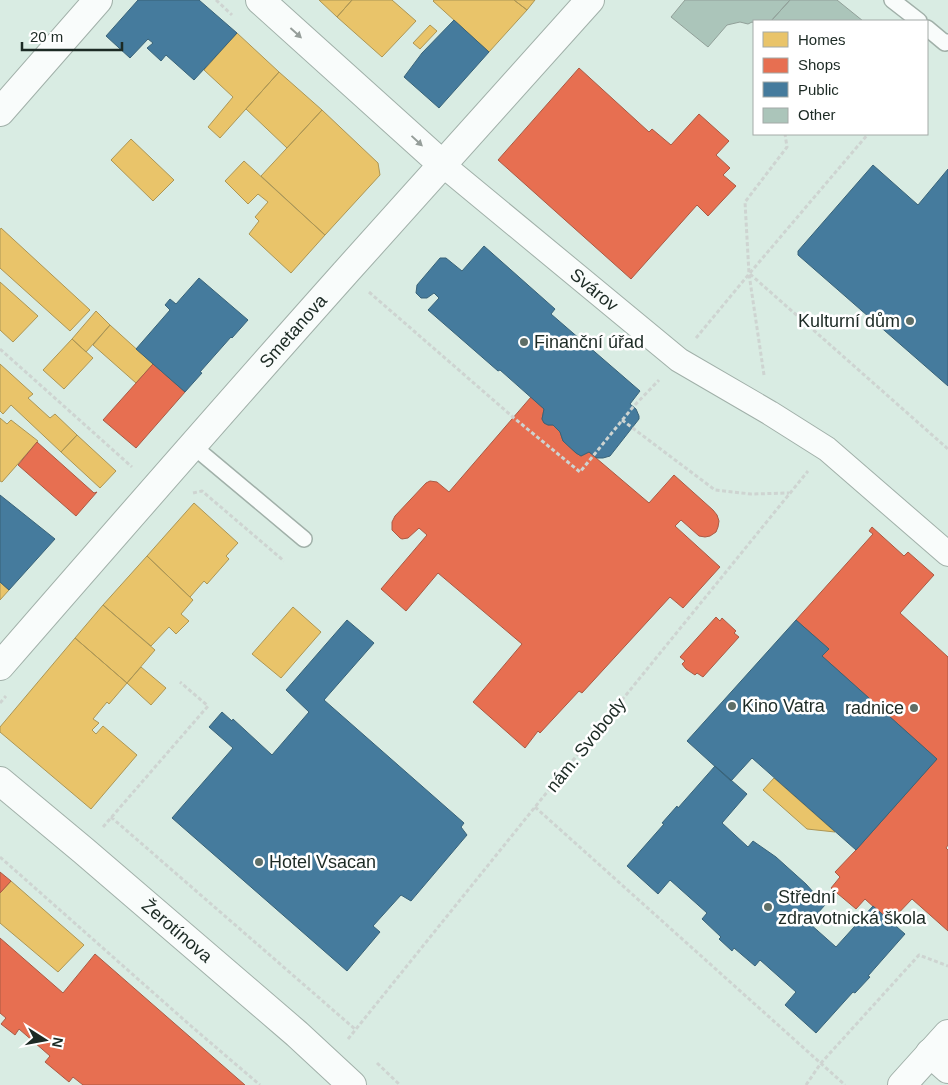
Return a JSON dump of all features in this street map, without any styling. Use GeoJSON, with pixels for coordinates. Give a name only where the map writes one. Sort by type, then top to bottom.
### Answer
{"type":"FeatureCollection","features":[{"type":"Feature","properties":{"kind":"street"},"geometry":{"type":"LineString","coordinates":[[0,112],[98,0]]}},
{"type":"Feature","properties":{"kind":"street","name":"Svárov"},"geometry":{"type":"LineString","coordinates":[[260,0],[443,165],[679,360],[770,413],[827,450],[948,554]]}},
{"type":"Feature","properties":{"kind":"street","name":"Smetanova"},"geometry":{"type":"LineString","coordinates":[[0,666],[154,488],[590,0]]}},
{"type":"Feature","properties":{"kind":"street","name":"Žerotínova"},"geometry":{"type":"LineString","coordinates":[[0,781],[296,1034],[352,1085]]}},
{"type":"Feature","properties":{"kind":"street"},"geometry":{"type":"LineString","coordinates":[[902,1085],[942,1052]]}},
{"type":"Feature","properties":{"kind":"lane"},"geometry":{"type":"LineString","coordinates":[[892,0],[918,20]]}},
{"type":"Feature","properties":{"kind":"lane"},"geometry":{"type":"LineString","coordinates":[[928,29],[948,42]]}},
{"type":"Feature","properties":{"kind":"lane"},"geometry":{"type":"LineString","coordinates":[[193,446],[304,539]]}},
{"type":"Feature","properties":{"kind":"path"},"geometry":{"type":"LineString","coordinates":[[770,413],[749,274],[745,202],[787,147],[785,135]]}},
{"type":"Feature","properties":{"kind":"path"},"geometry":{"type":"LineString","coordinates":[[346,272],[514,418],[580,472],[633,407],[679,360],[867,135]]}},
{"type":"Feature","properties":{"kind":"path"},"geometry":{"type":"LineString","coordinates":[[749,274],[948,449]]}},
{"type":"Feature","properties":{"kind":"path"},"geometry":{"type":"LineString","coordinates":[[0,349],[154,488]]}},
{"type":"Feature","properties":{"kind":"path"},"geometry":{"type":"LineString","coordinates":[[622,420],[715,490],[751,494],[790,493]]}},
{"type":"Feature","properties":{"kind":"path","name":"nám. Svobody"},"geometry":{"type":"LineString","coordinates":[[346,1042],[790,493],[827,450]]}},
{"type":"Feature","properties":{"kind":"path"},"geometry":{"type":"LineString","coordinates":[[187,494],[202,491],[284,561]]}},
{"type":"Feature","properties":{"kind":"path"},"geometry":{"type":"LineString","coordinates":[[84,851],[111,817],[208,706],[180,682]]}},
{"type":"Feature","properties":{"kind":"path"},"geometry":{"type":"LineString","coordinates":[[0,703],[8,694]]}},
{"type":"Feature","properties":{"kind":"path"},"geometry":{"type":"LineString","coordinates":[[535,807],[845,1085]]}},
{"type":"Feature","properties":{"kind":"path"},"geometry":{"type":"LineString","coordinates":[[111,817],[356,1030]]}},
{"type":"Feature","properties":{"kind":"path"},"geometry":{"type":"LineString","coordinates":[[0,857],[260,1085]]}},
{"type":"Feature","properties":{"kind":"path"},"geometry":{"type":"LineString","coordinates":[[806,1085],[821,1064],[919,955],[948,966]]}},
{"type":"Feature","properties":{"kind":"building: Homes"},"geometry":{"type":"Polygon","coordinates":[[[319,0],[352,0],[337,17],[319,0]]]}},
{"type":"Feature","properties":{"kind":"building: Homes"},"geometry":{"type":"Polygon","coordinates":[[[352,0],[392,0],[416,21],[382,57],[337,17],[352,0]]]}},
{"type":"Feature","properties":{"kind":"building: Homes"},"geometry":{"type":"Polygon","coordinates":[[[434,0],[514,0],[527,10],[489,52],[434,0]]]}},
{"type":"Feature","properties":{"kind":"building: Homes"},"geometry":{"type":"Polygon","coordinates":[[[514,0],[535,0],[527,10],[514,0]]]}},
{"type":"Feature","properties":{"kind":"building: Homes"},"geometry":{"type":"Polygon","coordinates":[[[430,25],[437,31],[420,49],[413,43],[430,25]]]}},
{"type":"Feature","properties":{"kind":"building: Homes"},"geometry":{"type":"Polygon","coordinates":[[[237,33],[279,72],[220,138],[208,127],[233,97],[204,70],[237,33]]]}},
{"type":"Feature","properties":{"kind":"building: Homes"},"geometry":{"type":"Polygon","coordinates":[[[279,72],[322,110],[287,148],[246,109],[279,72]]]}},
{"type":"Feature","properties":{"kind":"building: Homes"},"geometry":{"type":"Polygon","coordinates":[[[322,110],[378,163],[380,175],[325,235],[261,176],[322,110]]]}},
{"type":"Feature","properties":{"kind":"building: Homes"},"geometry":{"type":"Polygon","coordinates":[[[131,139],[174,180],[153,201],[111,160],[131,139]]]}},
{"type":"Feature","properties":{"kind":"building: Homes"},"geometry":{"type":"Polygon","coordinates":[[[244,161],[325,235],[291,273],[249,234],[259,221],[255,217],[268,202],[258,194],[248,204],[225,181],[244,161]]]}},
{"type":"Feature","properties":{"kind":"building: Homes"},"geometry":{"type":"Polygon","coordinates":[[[1,228],[90,310],[70,331],[0,268],[1,228]]]}},
{"type":"Feature","properties":{"kind":"building: Homes"},"geometry":{"type":"Polygon","coordinates":[[[0,282],[38,316],[13,342],[0,330],[0,282]]]}},
{"type":"Feature","properties":{"kind":"building: Homes"},"geometry":{"type":"Polygon","coordinates":[[[96,311],[110,325],[86,352],[72,339],[96,311]]]}},
{"type":"Feature","properties":{"kind":"building: Homes"},"geometry":{"type":"Polygon","coordinates":[[[110,325],[153,364],[136,383],[93,345],[110,325]]]}},
{"type":"Feature","properties":{"kind":"building: Homes"},"geometry":{"type":"Polygon","coordinates":[[[72,339],[93,358],[64,389],[43,370],[72,339]]]}},
{"type":"Feature","properties":{"kind":"building: Homes"},"geometry":{"type":"Polygon","coordinates":[[[0,364],[33,394],[28,398],[50,418],[55,414],[77,435],[61,452],[11,405],[3,414],[0,411],[0,364]]]}},
{"type":"Feature","properties":{"kind":"building: Homes"},"geometry":{"type":"Polygon","coordinates":[[[0,418],[7,424],[11,420],[38,441],[2,482],[0,481],[0,418]]]}},
{"type":"Feature","properties":{"kind":"building: Homes"},"geometry":{"type":"Polygon","coordinates":[[[77,435],[116,471],[100,488],[61,452],[77,435]]]}},
{"type":"Feature","properties":{"kind":"building: Homes"},"geometry":{"type":"Polygon","coordinates":[[[194,503],[238,543],[226,556],[229,559],[207,584],[204,581],[190,597],[147,556],[194,503]]]}},
{"type":"Feature","properties":{"kind":"building: Homes"},"geometry":{"type":"Polygon","coordinates":[[[147,556],[193,600],[181,614],[189,621],[176,634],[169,627],[151,646],[103,605],[147,556]]]}},
{"type":"Feature","properties":{"kind":"building: Homes"},"geometry":{"type":"Polygon","coordinates":[[[0,582],[9,590],[0,600],[0,582]]]}},
{"type":"Feature","properties":{"kind":"building: Homes"},"geometry":{"type":"Polygon","coordinates":[[[103,605],[155,650],[127,683],[75,638],[103,605]]]}},
{"type":"Feature","properties":{"kind":"building: Homes"},"geometry":{"type":"Polygon","coordinates":[[[293,607],[321,632],[281,678],[252,654],[293,607]]]}},
{"type":"Feature","properties":{"kind":"building: Homes"},"geometry":{"type":"Polygon","coordinates":[[[75,638],[127,683],[93,719],[99,723],[92,730],[96,734],[103,726],[137,755],[91,809],[0,732],[0,727],[75,638]]]}},
{"type":"Feature","properties":{"kind":"building: Homes"},"geometry":{"type":"Polygon","coordinates":[[[141,667],[166,688],[151,705],[127,683],[141,667]]]}},
{"type":"Feature","properties":{"kind":"building: Homes"},"geometry":{"type":"Polygon","coordinates":[[[774,778],[835,832],[807,829],[763,790],[774,778]]]}},
{"type":"Feature","properties":{"kind":"building: Homes"},"geometry":{"type":"Polygon","coordinates":[[[11,881],[84,945],[58,972],[0,923],[0,893],[11,881]]]}},
{"type":"Feature","properties":{"kind":"building: Shops"},"geometry":{"type":"Polygon","coordinates":[[[579,68],[649,132],[652,129],[671,145],[699,114],[729,141],[716,155],[730,168],[723,175],[736,186],[708,216],[697,205],[631,279],[498,160],[579,68]]]}},
{"type":"Feature","properties":{"kind":"building: Shops"},"geometry":{"type":"Polygon","coordinates":[[[153,364],[185,392],[136,448],[103,420],[153,364]]]}},
{"type":"Feature","properties":{"kind":"building: Shops"},"geometry":{"type":"Polygon","coordinates":[[[531,397],[544,409],[542,419],[544,423],[553,425],[560,432],[563,441],[576,453],[581,456],[589,452],[649,503],[674,475],[713,510],[719,521],[716,532],[710,536],[699,536],[681,520],[675,526],[720,567],[683,608],[670,597],[582,693],[579,691],[540,733],[538,731],[525,748],[473,702],[522,644],[438,573],[406,611],[381,589],[427,535],[419,528],[408,538],[400,538],[392,530],[392,522],[395,516],[430,481],[437,482],[449,492],[531,397]]]}},
{"type":"Feature","properties":{"kind":"building: Shops"},"geometry":{"type":"Polygon","coordinates":[[[37,442],[94,493],[97,492],[76,516],[18,465],[37,442]]]}},
{"type":"Feature","properties":{"kind":"building: Shops","name":"radnice"},"geometry":{"type":"Polygon","coordinates":[[[872,527],[904,556],[908,552],[934,575],[900,613],[948,657],[948,845],[946,848],[948,850],[948,931],[912,899],[890,922],[865,899],[856,909],[831,888],[840,877],[835,872],[937,759],[822,656],[829,649],[796,620],[873,534],[869,531],[872,527]]]}},
{"type":"Feature","properties":{"kind":"building: Shops"},"geometry":{"type":"Polygon","coordinates":[[[716,617],[720,621],[722,618],[736,631],[734,633],[739,637],[703,677],[697,673],[695,675],[686,669],[682,664],[685,661],[680,657],[716,617]]]}},
{"type":"Feature","properties":{"kind":"building: Shops"},"geometry":{"type":"Polygon","coordinates":[[[0,872],[11,881],[0,893],[0,872]]]}},
{"type":"Feature","properties":{"kind":"building: Shops"},"geometry":{"type":"Polygon","coordinates":[[[0,938],[63,993],[95,954],[245,1085],[83,1085],[73,1077],[69,1082],[45,1062],[50,1056],[19,1029],[15,1035],[1,1024],[6,1018],[0,1013],[0,938]]]}},
{"type":"Feature","properties":{"kind":"building: Public"},"geometry":{"type":"Polygon","coordinates":[[[138,0],[199,0],[237,33],[194,80],[166,55],[161,61],[147,48],[153,43],[148,39],[130,58],[106,36],[138,0]]]}},
{"type":"Feature","properties":{"kind":"building: Public"},"geometry":{"type":"Polygon","coordinates":[[[454,20],[489,52],[439,108],[404,77],[422,53],[454,20]]]}},
{"type":"Feature","properties":{"kind":"building: Public","name":"Kulturní dům"},"geometry":{"type":"Polygon","coordinates":[[[873,165],[918,205],[948,169],[948,386],[798,255],[798,251],[873,165]]]}},
{"type":"Feature","properties":{"kind":"building: Public","name":"Finanční úřad"},"geometry":{"type":"Polygon","coordinates":[[[484,246],[555,309],[551,314],[640,391],[630,404],[636,409],[639,419],[610,456],[597,458],[589,452],[581,456],[576,453],[563,441],[560,432],[553,425],[544,423],[542,419],[544,409],[428,310],[439,298],[434,293],[427,298],[421,298],[416,293],[417,285],[440,258],[446,258],[462,271],[484,246]]]}},
{"type":"Feature","properties":{"kind":"building: Public"},"geometry":{"type":"Polygon","coordinates":[[[199,278],[248,320],[200,372],[202,373],[185,392],[136,349],[170,310],[165,305],[170,299],[176,304],[199,278]]]}},
{"type":"Feature","properties":{"kind":"building: Public"},"geometry":{"type":"Polygon","coordinates":[[[0,495],[55,539],[9,590],[0,582],[0,495]]]}},
{"type":"Feature","properties":{"kind":"building: Public"},"geometry":{"type":"Polygon","coordinates":[[[347,620],[374,643],[324,700],[464,823],[461,827],[467,835],[411,901],[401,895],[373,926],[380,932],[347,971],[172,818],[233,748],[209,727],[222,712],[232,721],[233,719],[272,755],[309,712],[286,690],[347,620]]]}},
{"type":"Feature","properties":{"kind":"building: Public"},"geometry":{"type":"Polygon","coordinates":[[[796,620],[829,649],[822,656],[937,759],[856,850],[752,758],[731,781],[687,741],[796,620]]]}},
{"type":"Feature","properties":{"kind":"building: Public"},"geometry":{"type":"Polygon","coordinates":[[[715,766],[747,794],[722,823],[748,847],[753,841],[776,857],[806,884],[825,905],[809,923],[836,947],[873,906],[905,934],[868,976],[870,977],[855,993],[853,992],[816,1033],[785,1005],[796,992],[760,960],[755,966],[734,948],[732,951],[719,939],[721,937],[702,919],[707,913],[670,880],[658,894],[627,866],[664,824],[662,823],[677,806],[678,808],[715,766]]]}},
{"type":"Feature","properties":{"kind":"building: Other"},"geometry":{"type":"Polygon","coordinates":[[[685,0],[790,0],[772,20],[753,20],[753,22],[748,24],[740,22],[727,25],[708,47],[671,17],[685,0]]]}},
{"type":"Feature","properties":{"kind":"building: Other"},"geometry":{"type":"Polygon","coordinates":[[[790,0],[837,0],[862,20],[772,20],[790,0]]]}},
{"type":"Feature","properties":{"kind":"place","name":"Kulturní dům"},"geometry":{"type":"Point","coordinates":[910,321]}},
{"type":"Feature","properties":{"kind":"place","name":"Finanční úřad"},"geometry":{"type":"Point","coordinates":[524,342]}},
{"type":"Feature","properties":{"kind":"place","name":"Kino Vatra"},"geometry":{"type":"Point","coordinates":[732,706]}},
{"type":"Feature","properties":{"kind":"place","name":"radnice"},"geometry":{"type":"Point","coordinates":[914,708]}},
{"type":"Feature","properties":{"kind":"place","name":"Hotel Vsacan"},"geometry":{"type":"Point","coordinates":[259,862]}},
{"type":"Feature","properties":{"kind":"place","name":"Střední zdravotnická škola"},"geometry":{"type":"Point","coordinates":[768,907]}}]}
